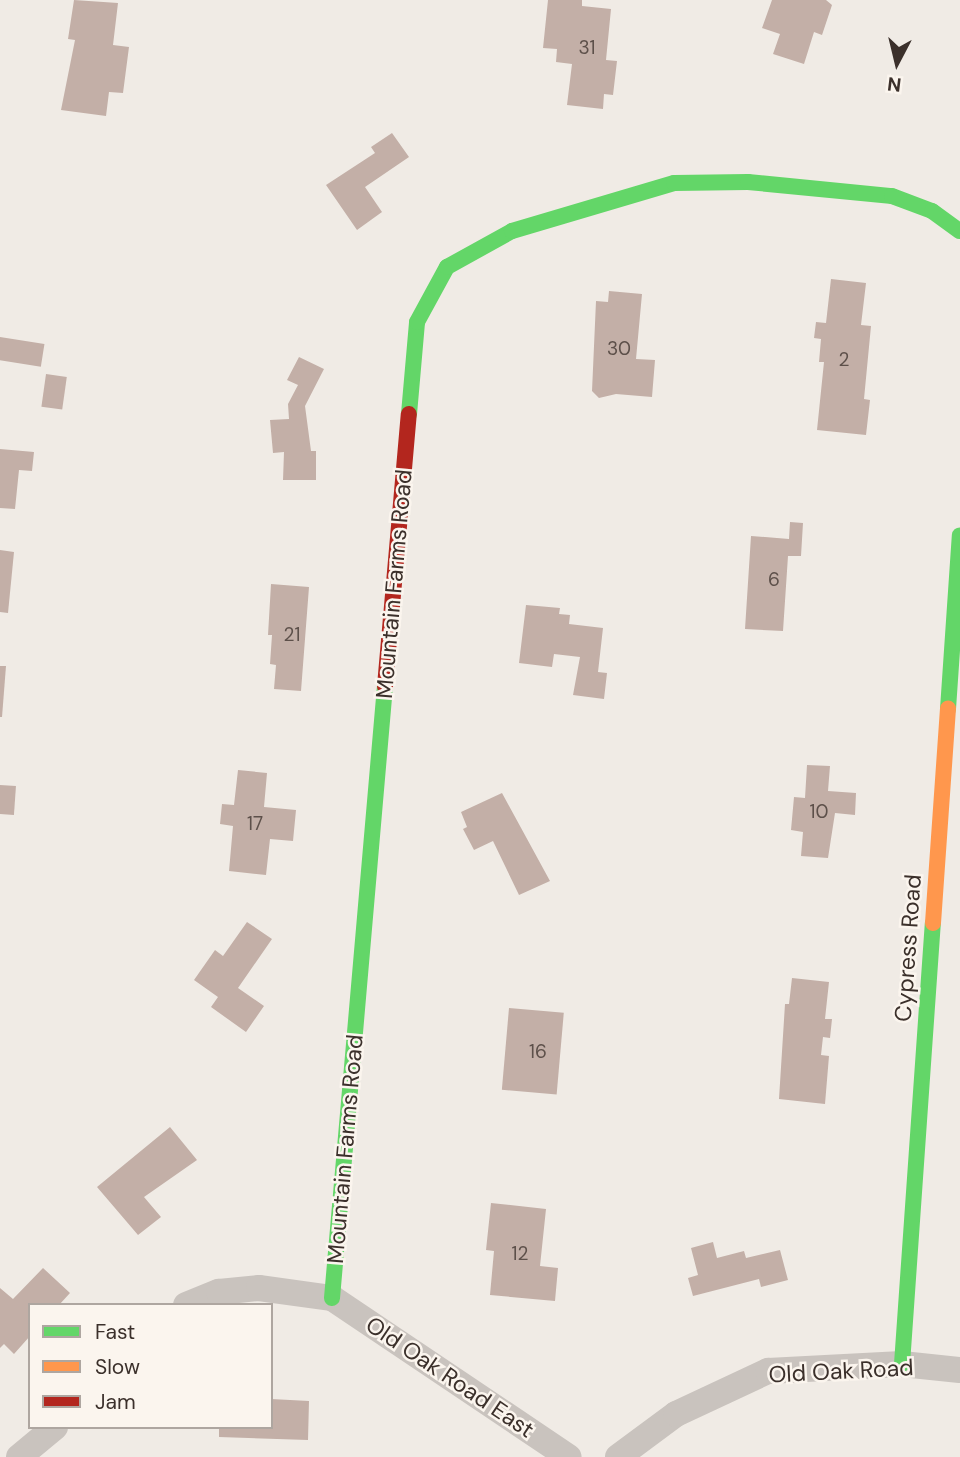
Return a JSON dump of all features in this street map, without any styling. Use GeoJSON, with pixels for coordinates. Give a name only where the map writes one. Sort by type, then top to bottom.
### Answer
{"type":"FeatureCollection","features":[{"type":"Feature","properties":{"kind":"street","name":"Mountain Farms Road"},"geometry":{"type":"LineString","coordinates":[[191,1303],[219,1292],[259,1288],[332,1298],[417,322],[447,267],[512,231],[674,183],[748,181],[892,196],[932,211],[960,231]]}},
{"type":"Feature","properties":{"kind":"street","name":"Cypress Road"},"geometry":{"type":"LineString","coordinates":[[902,1364],[960,536]]}},
{"type":"Feature","properties":{"kind":"street","name":"Old Oak Road East"},"geometry":{"type":"LineString","coordinates":[[332,1298],[569,1457]]}},
{"type":"Feature","properties":{"kind":"street","name":"Old Oak Road"},"geometry":{"type":"LineString","coordinates":[[618,1457],[676,1414],[768,1371],[902,1364],[960,1370]]}},
{"type":"Feature","properties":{"kind":"street"},"geometry":{"type":"LineString","coordinates":[[19,1457],[53,1429]]}},
{"type":"Feature","properties":{"kind":"building"},"geometry":{"type":"Polygon","coordinates":[[[74,0],[118,3],[113,45],[129,47],[123,93],[109,92],[106,116],[61,110],[75,40],[68,39],[74,0]]]}},
{"type":"Feature","properties":{"kind":"building"},"geometry":{"type":"Polygon","coordinates":[[[548,0],[582,0],[582,6],[611,9],[606,60],[617,61],[613,95],[604,94],[603,109],[567,105],[572,64],[556,62],[557,49],[543,48],[548,0]]]}},
{"type":"Feature","properties":{"kind":"building"},"geometry":{"type":"Polygon","coordinates":[[[772,0],[826,0],[832,5],[822,35],[814,32],[804,64],[773,54],[780,34],[762,28],[772,0]]]}},
{"type":"Feature","properties":{"kind":"building"},"geometry":{"type":"Polygon","coordinates":[[[392,133],[409,157],[365,187],[382,212],[357,230],[326,185],[375,153],[371,147],[392,133]]]}},
{"type":"Feature","properties":{"kind":"building"},"geometry":{"type":"Polygon","coordinates":[[[831,279],[866,283],[861,325],[871,326],[864,399],[870,400],[866,435],[817,430],[824,362],[819,362],[821,339],[814,338],[816,322],[826,323],[831,279]]]}},
{"type":"Feature","properties":{"kind":"building"},"geometry":{"type":"Polygon","coordinates":[[[609,291],[642,294],[636,359],[655,360],[652,397],[616,394],[599,398],[592,391],[596,301],[608,302],[609,291]]]}},
{"type":"Feature","properties":{"kind":"building"},"geometry":{"type":"Polygon","coordinates":[[[0,337],[44,344],[41,367],[0,360],[0,337]]]}},
{"type":"Feature","properties":{"kind":"building"},"geometry":{"type":"Polygon","coordinates":[[[299,357],[324,369],[305,406],[311,451],[316,451],[316,480],[283,480],[284,452],[273,453],[270,420],[289,419],[288,404],[298,385],[287,380],[299,357]]]}},
{"type":"Feature","properties":{"kind":"building"},"geometry":{"type":"Polygon","coordinates":[[[46,374],[67,377],[62,410],[41,407],[46,374]]]}},
{"type":"Feature","properties":{"kind":"building"},"geometry":{"type":"Polygon","coordinates":[[[0,449],[34,452],[32,471],[19,470],[15,509],[0,508],[0,449]]]}},
{"type":"Feature","properties":{"kind":"building"},"geometry":{"type":"Polygon","coordinates":[[[790,522],[803,523],[801,556],[788,556],[783,631],[745,629],[751,536],[789,539],[790,522]]]}},
{"type":"Feature","properties":{"kind":"building"},"geometry":{"type":"Polygon","coordinates":[[[0,550],[14,552],[8,613],[0,612],[0,550]]]}},
{"type":"Feature","properties":{"kind":"building"},"geometry":{"type":"Polygon","coordinates":[[[271,584],[309,587],[301,691],[274,689],[276,665],[270,664],[272,635],[268,635],[271,584]]]}},
{"type":"Feature","properties":{"kind":"building"},"geometry":{"type":"Polygon","coordinates":[[[526,605],[560,608],[559,614],[570,615],[569,624],[603,628],[598,672],[607,673],[604,699],[573,695],[580,657],[554,654],[552,667],[519,663],[526,605]]]}},
{"type":"Feature","properties":{"kind":"building"},"geometry":{"type":"Polygon","coordinates":[[[0,666],[6,666],[2,717],[0,717],[0,666]]]}},
{"type":"Feature","properties":{"kind":"building"},"geometry":{"type":"Polygon","coordinates":[[[807,765],[830,766],[828,791],[856,793],[855,815],[835,813],[828,858],[801,856],[803,832],[791,830],[794,797],[805,798],[807,765]]]}},
{"type":"Feature","properties":{"kind":"building"},"geometry":{"type":"Polygon","coordinates":[[[238,770],[267,773],[264,807],[296,810],[293,841],[270,839],[266,875],[229,871],[233,826],[220,824],[222,804],[234,805],[238,770]]]}},
{"type":"Feature","properties":{"kind":"building"},"geometry":{"type":"Polygon","coordinates":[[[0,785],[16,786],[14,815],[0,814],[0,785]]]}},
{"type":"Feature","properties":{"kind":"building"},"geometry":{"type":"Polygon","coordinates":[[[502,793],[550,881],[519,895],[493,841],[474,850],[463,829],[467,827],[461,812],[502,793]]]}},
{"type":"Feature","properties":{"kind":"building"},"geometry":{"type":"Polygon","coordinates":[[[247,922],[272,939],[238,988],[264,1006],[246,1032],[211,1007],[218,997],[194,980],[215,950],[223,956],[247,922]]]}},
{"type":"Feature","properties":{"kind":"building"},"geometry":{"type":"Polygon","coordinates":[[[792,978],[829,982],[825,1019],[832,1019],[830,1038],[823,1037],[821,1055],[829,1056],[825,1104],[779,1099],[785,1004],[789,1004],[792,978]]]}},
{"type":"Feature","properties":{"kind":"building"},"geometry":{"type":"Polygon","coordinates":[[[509,1008],[564,1013],[557,1094],[502,1090],[509,1008]]]}},
{"type":"Feature","properties":{"kind":"building"},"geometry":{"type":"Polygon","coordinates":[[[170,1127],[197,1160],[144,1197],[161,1217],[138,1235],[97,1187],[170,1127]]]}},
{"type":"Feature","properties":{"kind":"building"},"geometry":{"type":"Polygon","coordinates":[[[491,1203],[546,1209],[540,1266],[558,1268],[555,1301],[490,1295],[494,1251],[486,1250],[491,1203]]]}},
{"type":"Feature","properties":{"kind":"building"},"geometry":{"type":"Polygon","coordinates":[[[713,1242],[717,1258],[744,1251],[746,1258],[780,1250],[788,1280],[761,1287],[759,1279],[693,1296],[688,1278],[698,1275],[691,1248],[713,1242]]]}},
{"type":"Feature","properties":{"kind":"building"},"geometry":{"type":"Polygon","coordinates":[[[43,1268],[70,1293],[61,1303],[28,1303],[28,1338],[14,1354],[4,1344],[0,1348],[0,1288],[13,1299],[43,1268]]]}},
{"type":"Feature","properties":{"kind":"building"},"geometry":{"type":"Polygon","coordinates":[[[273,1399],[309,1401],[308,1440],[219,1437],[219,1429],[273,1429],[273,1399]]]}},
{"type":"Feature","properties":{"kind":"traffic: fast"},"geometry":{"type":"LineString","coordinates":[[409,414],[417,322],[447,267],[512,231],[674,183],[748,182],[892,196],[932,211],[960,231]]}},
{"type":"Feature","properties":{"kind":"traffic: fast"},"geometry":{"type":"LineString","coordinates":[[948,709],[960,535]]}},
{"type":"Feature","properties":{"kind":"traffic: fast"},"geometry":{"type":"LineString","coordinates":[[332,1298],[385,686]]}},
{"type":"Feature","properties":{"kind":"traffic: fast"},"geometry":{"type":"LineString","coordinates":[[902,1364],[933,923]]}},
{"type":"Feature","properties":{"kind":"traffic: slow"},"geometry":{"type":"LineString","coordinates":[[933,923],[948,709]]}},
{"type":"Feature","properties":{"kind":"traffic: jam"},"geometry":{"type":"LineString","coordinates":[[385,686],[409,414]]}}]}
